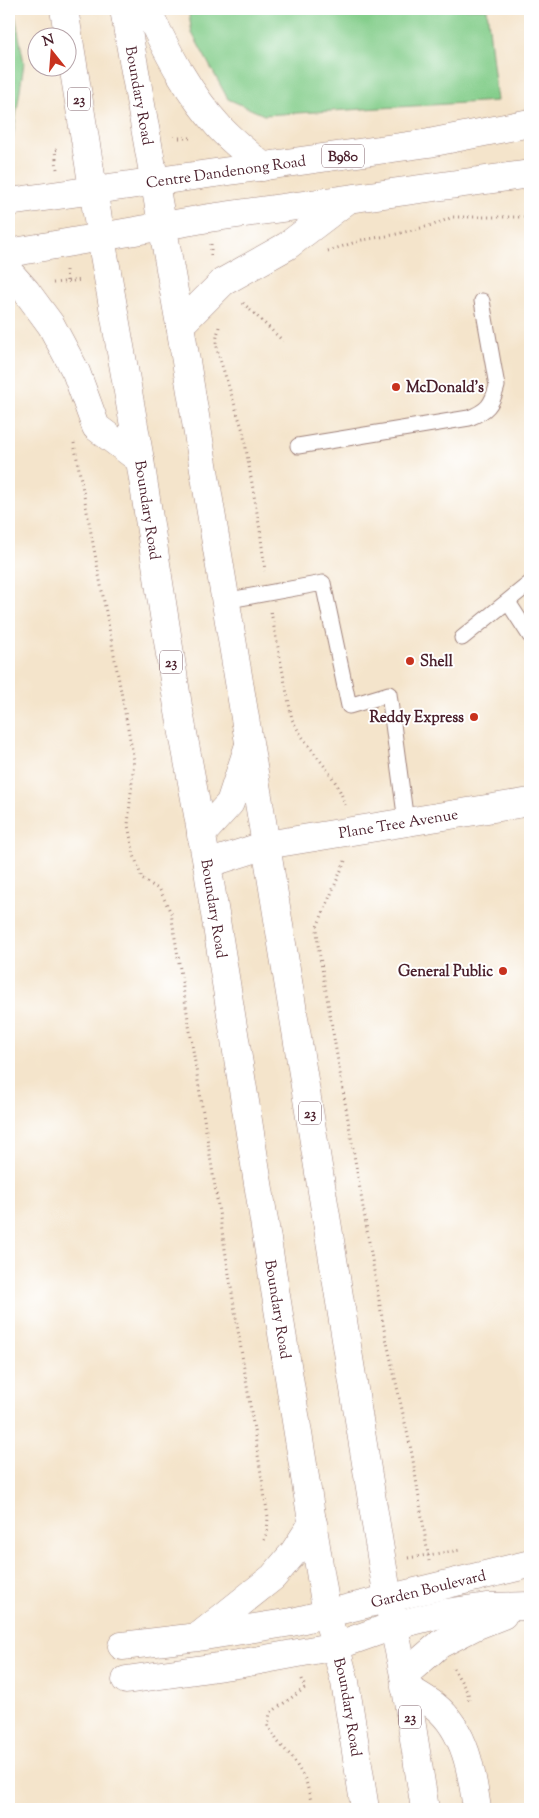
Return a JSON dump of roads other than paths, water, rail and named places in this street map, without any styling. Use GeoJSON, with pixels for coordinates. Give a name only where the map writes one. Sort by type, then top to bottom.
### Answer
{"type":"FeatureCollection","features":[{"type":"Feature","properties":{"kind":"main road","name":"Boundary Road"},"geometry":{"type":"LineString","coordinates":[[64,9],[101,238],[140,460],[178,706],[207,864],[327,1615],[345,1682],[365,1809]]}},
{"type":"Feature","properties":{"kind":"main road","name":"Boundary Road"},"geometry":{"type":"LineString","coordinates":[[124,9],[180,325],[388,1599],[405,1681],[425,1809]]}},
{"type":"Feature","properties":{"kind":"main road"},"geometry":{"type":"LineString","coordinates":[[143,9],[149,14],[175,67],[197,101],[258,167],[260,212]]}},
{"type":"Feature","properties":{"kind":"main road","name":"Centre Dandenong Road"},"geometry":{"type":"LineString","coordinates":[[9,202],[430,143],[530,123]]}},
{"type":"Feature","properties":{"kind":"main road"},"geometry":{"type":"LineString","coordinates":[[9,253],[209,218],[530,174]]}},
{"type":"Feature","properties":{"kind":"main road"},"geometry":{"type":"LineString","coordinates":[[180,325],[223,282],[287,246],[349,199]]}},
{"type":"Feature","properties":{"kind":"main road"},"geometry":{"type":"LineString","coordinates":[[9,272],[26,291],[51,325],[76,372],[96,427],[140,460]]}},
{"type":"Feature","properties":{"kind":"main road"},"geometry":{"type":"LineString","coordinates":[[201,835],[230,803],[249,744]]}},
{"type":"Feature","properties":{"kind":"main road","name":"Plane Tree Avenue"},"geometry":{"type":"LineString","coordinates":[[207,864],[266,845],[530,802]]}},
{"type":"Feature","properties":{"kind":"main road"},"geometry":{"type":"LineString","coordinates":[[198,1637],[273,1577],[294,1552],[313,1523]]}},
{"type":"Feature","properties":{"kind":"main road","name":"Garden Boulevard"},"geometry":{"type":"LineString","coordinates":[[122,1646],[198,1637],[327,1615],[430,1587],[530,1564]]}},
{"type":"Feature","properties":{"kind":"main road","name":"Garden Boulevard"},"geometry":{"type":"LineString","coordinates":[[126,1680],[297,1654],[336,1646],[393,1626],[445,1613],[487,1607],[528,1607]]}},
{"type":"Feature","properties":{"kind":"main road"},"geometry":{"type":"LineString","coordinates":[[477,1809],[468,1758],[450,1723],[436,1707],[405,1681],[440,1644],[475,1626],[528,1607]]}},
{"type":"Feature","properties":{"kind":"lane"},"geometry":{"type":"LineString","coordinates":[[298,446],[470,418],[483,413],[494,400],[497,386],[482,301]]}},
{"type":"Feature","properties":{"kind":"lane"},"geometry":{"type":"LineString","coordinates":[[224,601],[323,583],[349,706],[389,694],[406,822]]}},
{"type":"Feature","properties":{"kind":"lane"},"geometry":{"type":"LineString","coordinates":[[462,638],[530,583]]}},
{"type":"Feature","properties":{"kind":"lane"},"geometry":{"type":"LineString","coordinates":[[508,602],[530,636]]}},
{"type":"Feature","properties":{"kind":"place","name":"McDonald's"},"geometry":{"type":"Point","coordinates":[396,387]}},
{"type":"Feature","properties":{"kind":"place","name":"Shell"},"geometry":{"type":"Point","coordinates":[410,661]}},
{"type":"Feature","properties":{"kind":"place","name":"Reddy Express"},"geometry":{"type":"Point","coordinates":[474,717]}},
{"type":"Feature","properties":{"kind":"place","name":"General Public"},"geometry":{"type":"Point","coordinates":[503,971]}}]}
